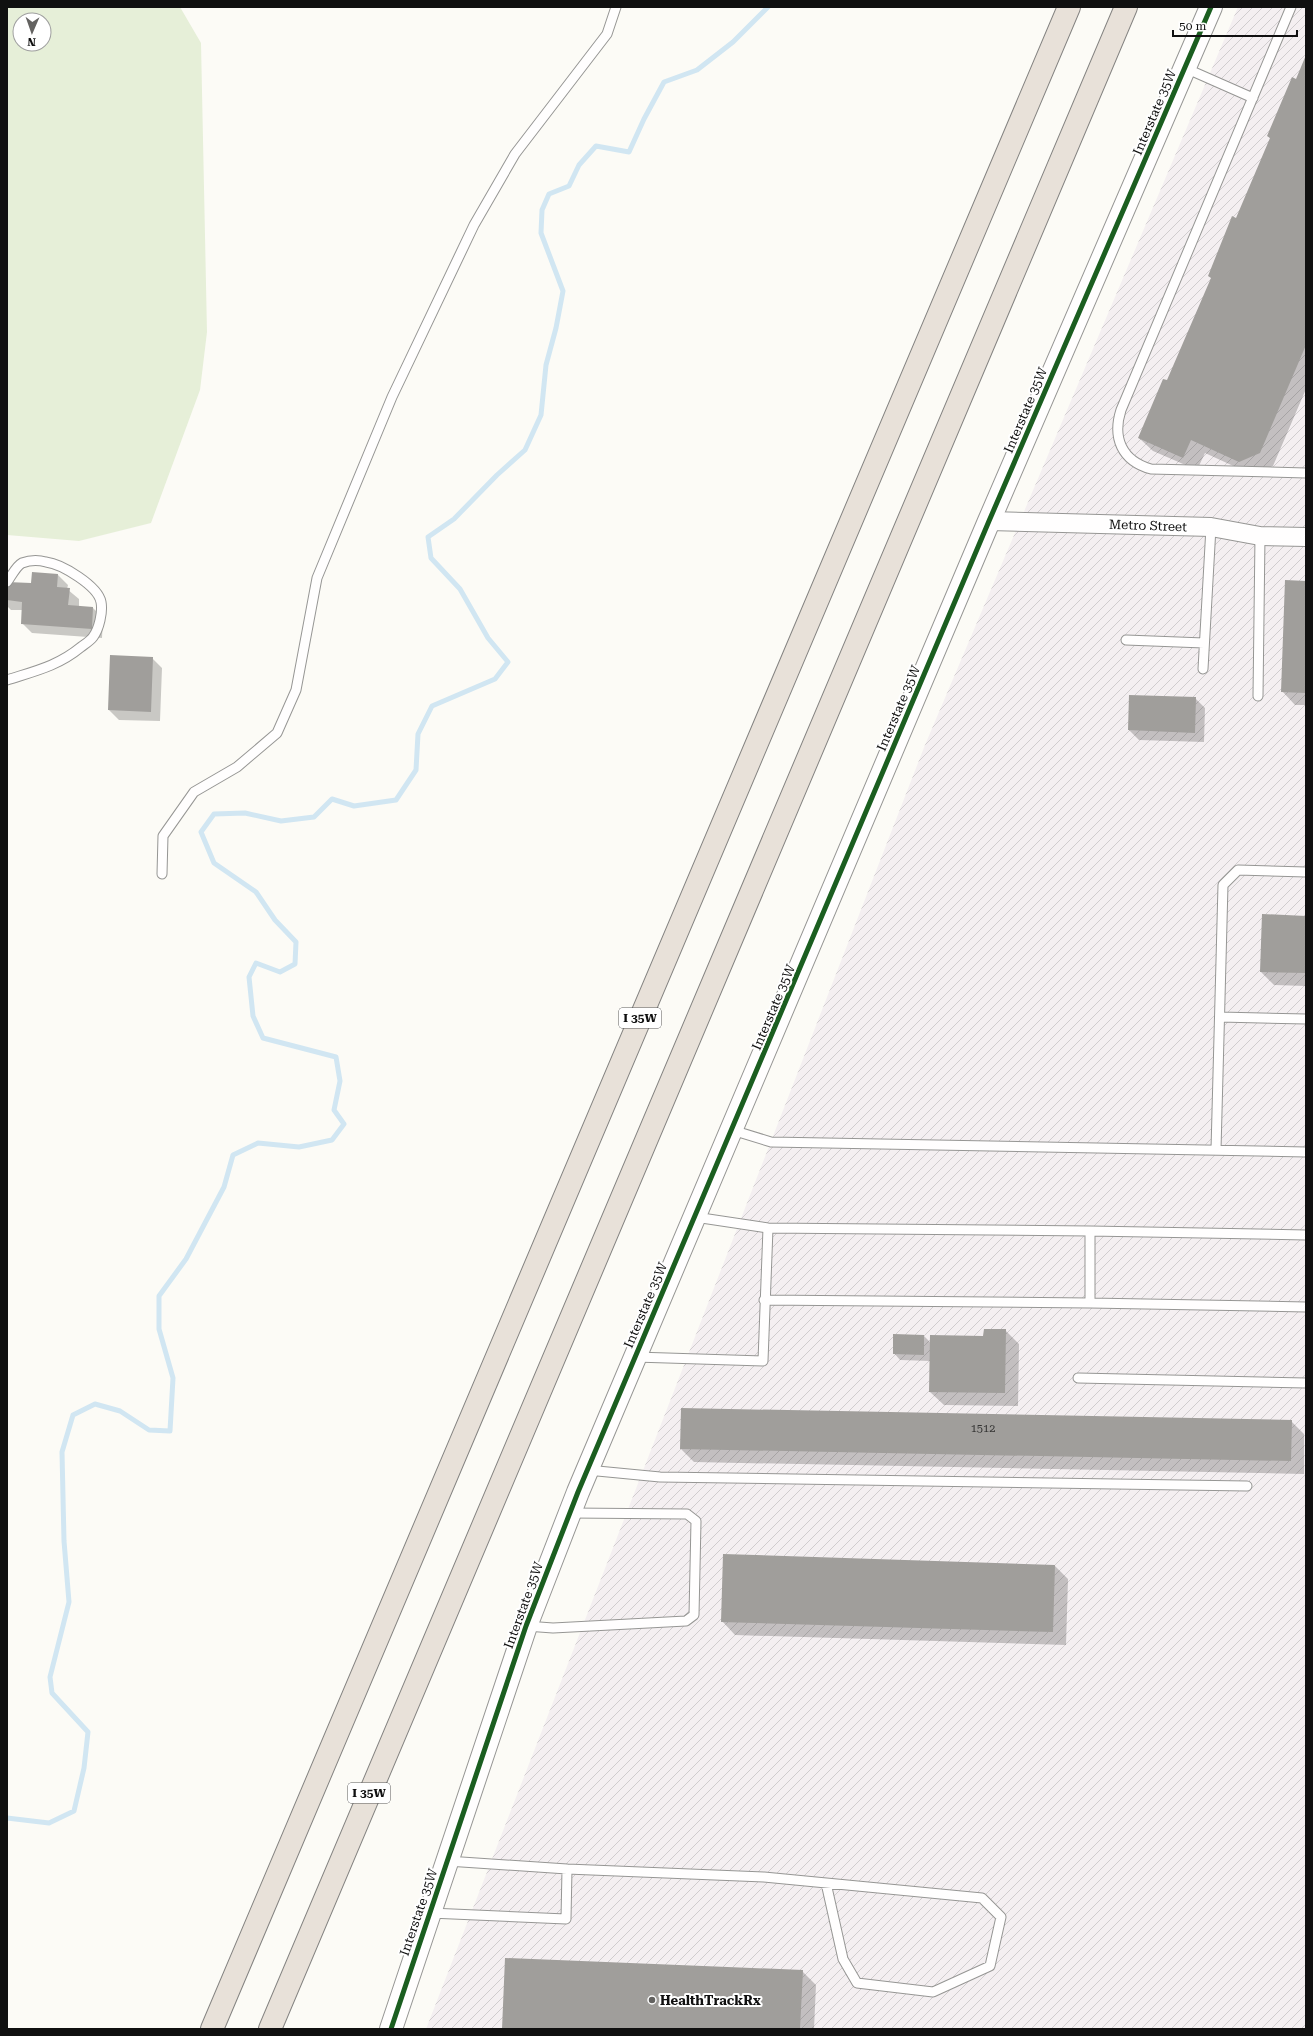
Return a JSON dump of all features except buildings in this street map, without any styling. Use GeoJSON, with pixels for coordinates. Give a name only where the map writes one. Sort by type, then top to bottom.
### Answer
{"type":"FeatureCollection","features":[{"type":"Feature","properties":{"kind":"highway","name":"I 35W"},"geometry":{"type":"LineString","coordinates":[[212,2029],[1069,7]]}},
{"type":"Feature","properties":{"kind":"highway","name":"I 35W"},"geometry":{"type":"LineString","coordinates":[[270,2029],[1126,7]]}},
{"type":"Feature","properties":{"kind":"street","name":"Interstate 35W"},"geometry":{"type":"LineString","coordinates":[[391,2029],[526,1626],[587,1470],[989,521],[1211,7]]}},
{"type":"Feature","properties":{"kind":"street","name":"Metro Street"},"geometry":{"type":"LineString","coordinates":[[989,521],[1211,527],[1260,536],[1306,537]]}},
{"type":"Feature","properties":{"kind":"lane"},"geometry":{"type":"LineString","coordinates":[[162,874],[163,836],[194,792],[236,767],[277,733],[296,690],[317,578],[392,397],[474,225],[511,160],[607,34],[616,7]]}},
{"type":"Feature","properties":{"kind":"lane"},"geometry":{"type":"LineString","coordinates":[[1291,7],[1121,410],[1118,419],[1118,438],[1122,449],[1130,460],[1140,466],[1151,469],[1306,474]]}},
{"type":"Feature","properties":{"kind":"lane"},"geometry":{"type":"LineString","coordinates":[[1185,68],[1253,98]]}},
{"type":"Feature","properties":{"kind":"lane"},"geometry":{"type":"LineString","coordinates":[[1203,669],[1211,527]]}},
{"type":"Feature","properties":{"kind":"lane"},"geometry":{"type":"LineString","coordinates":[[1258,696],[1260,536]]}},
{"type":"Feature","properties":{"kind":"lane"},"geometry":{"type":"LineString","coordinates":[[7,582],[20,564],[30,561],[47,562],[65,568],[82,579],[96,592],[101,602],[100,624],[93,637],[76,651],[51,667],[7,680]]}},
{"type":"Feature","properties":{"kind":"lane"},"geometry":{"type":"LineString","coordinates":[[1126,640],[1204,643]]}},
{"type":"Feature","properties":{"kind":"lane"},"geometry":{"type":"LineString","coordinates":[[1216,1150],[1223,884],[1238,870],[1306,872]]}},
{"type":"Feature","properties":{"kind":"lane"},"geometry":{"type":"LineString","coordinates":[[1220,1017],[1306,1019]]}},
{"type":"Feature","properties":{"kind":"lane"},"geometry":{"type":"LineString","coordinates":[[732,1130],[771,1142],[1306,1152]]}},
{"type":"Feature","properties":{"kind":"lane"},"geometry":{"type":"LineString","coordinates":[[695,1217],[768,1228],[1090,1230],[1306,1235]]}},
{"type":"Feature","properties":{"kind":"lane"},"geometry":{"type":"LineString","coordinates":[[635,1357],[763,1361],[764,1300],[768,1228]]}},
{"type":"Feature","properties":{"kind":"lane"},"geometry":{"type":"LineString","coordinates":[[1090,1230],[1090,1303]]}},
{"type":"Feature","properties":{"kind":"lane"},"geometry":{"type":"LineString","coordinates":[[764,1300],[1090,1303],[1306,1307]]}},
{"type":"Feature","properties":{"kind":"lane"},"geometry":{"type":"LineString","coordinates":[[1078,1378],[1306,1383]]}},
{"type":"Feature","properties":{"kind":"lane"},"geometry":{"type":"LineString","coordinates":[[587,1470],[660,1477],[1247,1486]]}},
{"type":"Feature","properties":{"kind":"lane"},"geometry":{"type":"LineString","coordinates":[[526,1626],[553,1628],[686,1621],[694,1615],[696,1521],[687,1514],[570,1513]]}},
{"type":"Feature","properties":{"kind":"lane"},"geometry":{"type":"LineString","coordinates":[[447,1860],[567,1869],[764,1877],[982,1898],[1001,1917],[990,1966],[933,1992],[857,1983],[844,1959],[826,1883]]}},
{"type":"Feature","properties":{"kind":"lane"},"geometry":{"type":"LineString","coordinates":[[430,1913],[566,1918],[567,1869]]}},
{"type":"Feature","properties":{"kind":"shaded area"},"geometry":{"type":"Polygon","coordinates":[[[1238,7],[1306,7],[1306,2029],[426,2029],[925,745],[1238,7]]]}},
{"type":"Feature","properties":{"kind":"green space"},"geometry":{"type":"Polygon","coordinates":[[[7,7],[180,7],[201,43],[207,332],[200,390],[151,523],[79,541],[7,535],[7,7]]]}},
{"type":"Feature","properties":{"kind":"waterway"},"geometry":{"type":"LineString","coordinates":[[7,1818],[49,1823],[74,1811],[84,1768],[88,1732],[52,1693],[50,1677],[69,1602],[64,1541],[62,1452],[73,1415],[95,1404],[120,1411],[149,1430],[170,1431],[173,1378],[159,1329],[159,1296],[186,1259],[224,1187],[233,1155],[258,1143],[299,1147],[332,1140],[344,1124],[334,1110],[340,1081],[336,1057],[263,1038],[253,1016],[249,977],[256,963],[280,972],[295,964],[296,942],[275,920],[256,892],[214,863],[201,832],[214,814],[245,813],[281,821],[314,817],[332,799],[354,806],[396,800],[416,770],[418,734],[432,706],[495,679],[508,662],[488,638],[460,589],[431,558],[428,537],[454,519],[497,475],[525,450],[541,415],[546,365],[556,328],[563,291],[541,233],[542,210],[549,194],[569,186],[579,165],[596,146],[629,152],[644,119],[664,82],[697,70],[733,42],[768,7]]}},
{"type":"Feature","properties":{"kind":"cycle path"},"geometry":{"type":"LineString","coordinates":[[391,2029],[526,1626],[578,1492],[989,521],[1211,7]]}},
{"type":"Feature","properties":{"kind":"place","name":"HealthTrackRx"},"geometry":{"type":"Point","coordinates":[652,2000]}}]}
